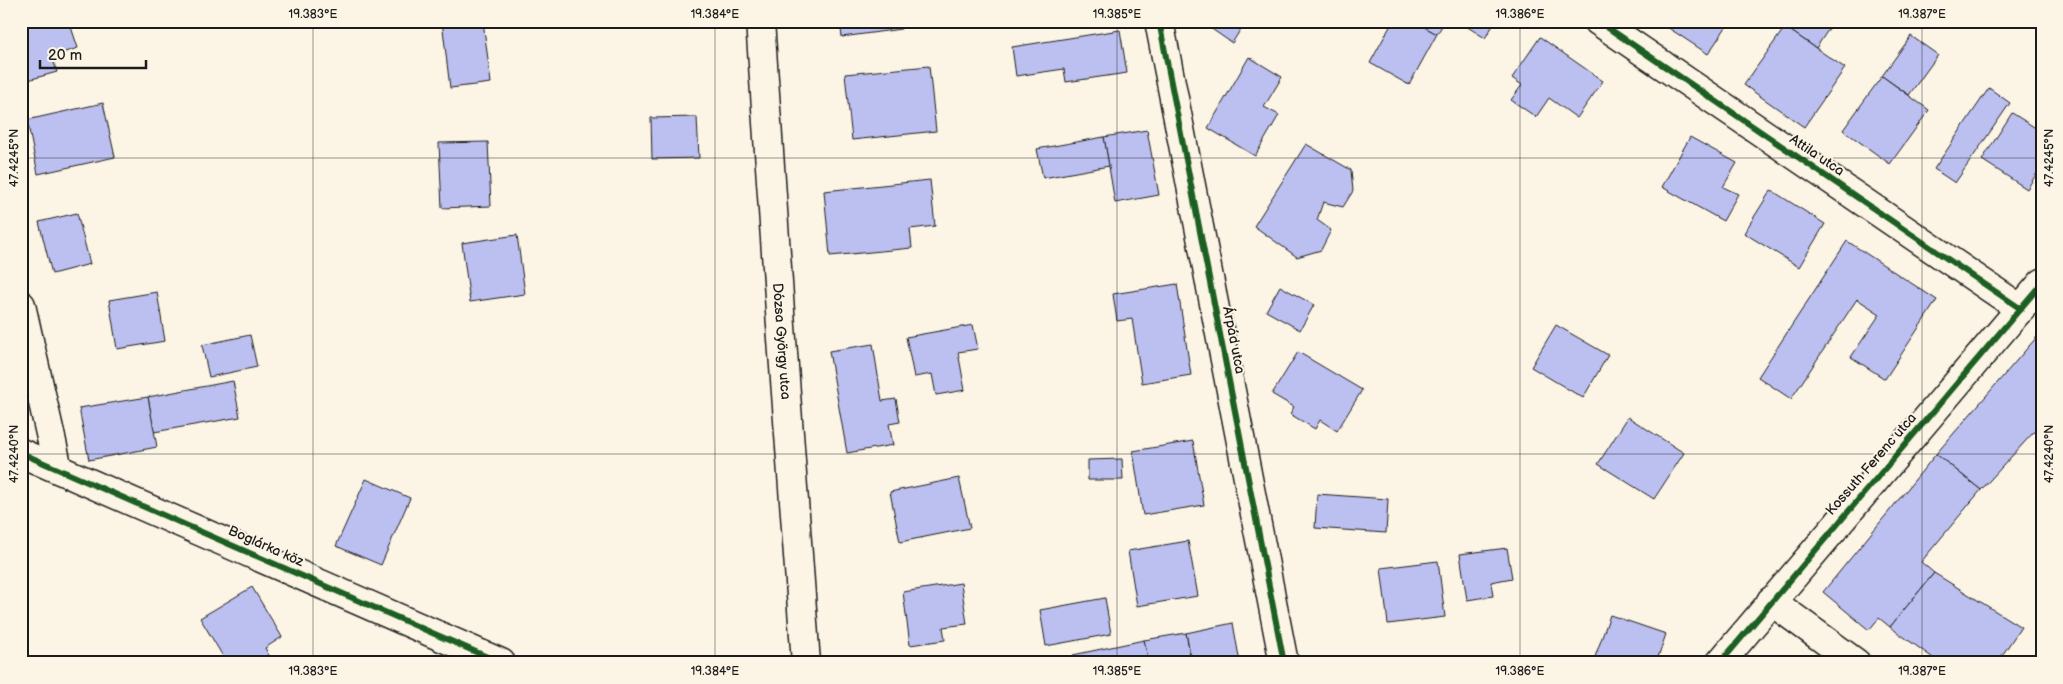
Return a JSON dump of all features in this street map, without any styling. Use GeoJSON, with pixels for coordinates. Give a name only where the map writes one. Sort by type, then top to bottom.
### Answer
{"type":"FeatureCollection","features":[{"type":"Feature","properties":{"kind":"street","name":"Dózsa György utca"},"geometry":{"type":"LineString","coordinates":[[760,21],[781,336],[806,663]]}},
{"type":"Feature","properties":{"kind":"street","name":"Árpád utca"},"geometry":{"type":"LineString","coordinates":[[1159,21],[1284,663]]}},
{"type":"Feature","properties":{"kind":"street","name":"Attila utca"},"geometry":{"type":"LineString","coordinates":[[1598,21],[2020,309]]}},
{"type":"Feature","properties":{"kind":"street","name":"Kossuth Ferenc utca"},"geometry":{"type":"LineString","coordinates":[[1720,663],[2042,283]]}},
{"type":"Feature","properties":{"kind":"street"},"geometry":{"type":"LineString","coordinates":[[21,305],[58,468]]}},
{"type":"Feature","properties":{"kind":"street","name":"Boglárka köz"},"geometry":{"type":"LineString","coordinates":[[21,453],[501,663]]}},
{"type":"Feature","properties":{"kind":"street"},"geometry":{"type":"LineString","coordinates":[[1771,601],[1856,663]]}},
{"type":"Feature","properties":{"kind":"building"},"geometry":{"type":"Polygon","coordinates":[[[21,21],[69,21],[78,48],[52,56],[57,72],[21,82],[21,21]]]}},
{"type":"Feature","properties":{"kind":"building"},"geometry":{"type":"Polygon","coordinates":[[[442,21],[483,21],[491,83],[450,88],[442,21]]]}},
{"type":"Feature","properties":{"kind":"building"},"geometry":{"type":"Polygon","coordinates":[[[840,21],[900,21],[901,29],[842,37],[840,21]]]}},
{"type":"Feature","properties":{"kind":"building"},"geometry":{"type":"Polygon","coordinates":[[[1200,21],[1246,21],[1232,43],[1200,21]]]}},
{"type":"Feature","properties":{"kind":"building"},"geometry":{"type":"Polygon","coordinates":[[[1393,21],[1414,21],[1437,34],[1409,85],[1370,63],[1393,21]]]}},
{"type":"Feature","properties":{"kind":"building"},"geometry":{"type":"Polygon","coordinates":[[[1414,21],[1445,21],[1437,34],[1414,21]]]}},
{"type":"Feature","properties":{"kind":"building"},"geometry":{"type":"Polygon","coordinates":[[[1458,21],[1496,21],[1485,38],[1458,21]]]}},
{"type":"Feature","properties":{"kind":"building"},"geometry":{"type":"Polygon","coordinates":[[[1658,21],[1730,21],[1708,54],[1658,21]]]}},
{"type":"Feature","properties":{"kind":"building"},"geometry":{"type":"Polygon","coordinates":[[[1789,21],[1834,21],[1816,48],[1785,27],[1789,21]]]}},
{"type":"Feature","properties":{"kind":"building"},"geometry":{"type":"Polygon","coordinates":[[[1785,27],[1845,68],[1804,127],[1744,85],[1785,27]]]}},
{"type":"Feature","properties":{"kind":"building"},"geometry":{"type":"Polygon","coordinates":[[[1120,30],[1127,73],[1066,82],[1064,69],[1016,76],[1012,47],[1120,30]]]}},
{"type":"Feature","properties":{"kind":"building"},"geometry":{"type":"Polygon","coordinates":[[[1911,36],[1938,55],[1909,95],[1882,76],[1911,36]]]}},
{"type":"Feature","properties":{"kind":"building"},"geometry":{"type":"Polygon","coordinates":[[[1540,37],[1603,81],[1577,118],[1549,98],[1536,117],[1511,100],[1522,85],[1512,78],[1540,37]]]}},
{"type":"Feature","properties":{"kind":"building"},"geometry":{"type":"Polygon","coordinates":[[[1249,57],[1282,77],[1264,107],[1279,115],[1255,156],[1208,128],[1249,57]]]}},
{"type":"Feature","properties":{"kind":"building"},"geometry":{"type":"Polygon","coordinates":[[[929,66],[936,131],[852,140],[845,74],[929,66]]]}},
{"type":"Feature","properties":{"kind":"building"},"geometry":{"type":"Polygon","coordinates":[[[1882,76],[1929,110],[1890,164],[1843,130],[1882,76]]]}},
{"type":"Feature","properties":{"kind":"building"},"geometry":{"type":"Polygon","coordinates":[[[1989,88],[2010,103],[1955,183],[1934,169],[1989,88]]]}},
{"type":"Feature","properties":{"kind":"building"},"geometry":{"type":"Polygon","coordinates":[[[103,103],[115,157],[38,174],[27,120],[103,103]]]}},
{"type":"Feature","properties":{"kind":"building"},"geometry":{"type":"Polygon","coordinates":[[[2012,113],[2042,132],[2042,172],[2039,170],[2027,189],[1982,160],[2012,113]]]}},
{"type":"Feature","properties":{"kind":"building"},"geometry":{"type":"Polygon","coordinates":[[[697,117],[699,158],[652,159],[651,118],[697,117]]]}},
{"type":"Feature","properties":{"kind":"building"},"geometry":{"type":"Polygon","coordinates":[[[1147,130],[1159,195],[1115,203],[1104,137],[1147,130]]]}},
{"type":"Feature","properties":{"kind":"building"},"geometry":{"type":"Polygon","coordinates":[[[1104,137],[1109,166],[1043,178],[1037,149],[1104,137]]]}},
{"type":"Feature","properties":{"kind":"building"},"geometry":{"type":"Polygon","coordinates":[[[1690,137],[1737,163],[1723,187],[1738,194],[1723,221],[1662,187],[1690,137]]]}},
{"type":"Feature","properties":{"kind":"building"},"geometry":{"type":"Polygon","coordinates":[[[488,142],[491,206],[442,208],[439,143],[488,142]]]}},
{"type":"Feature","properties":{"kind":"building"},"geometry":{"type":"Polygon","coordinates":[[[1306,144],[1351,170],[1353,191],[1343,207],[1323,202],[1317,220],[1331,230],[1321,250],[1297,257],[1254,226],[1306,144]]]}},
{"type":"Feature","properties":{"kind":"building"},"geometry":{"type":"Polygon","coordinates":[[[930,180],[935,226],[910,229],[912,248],[830,256],[824,191],[930,180]]]}},
{"type":"Feature","properties":{"kind":"building"},"geometry":{"type":"Polygon","coordinates":[[[1771,190],[1825,224],[1799,267],[1744,233],[1771,190]]]}},
{"type":"Feature","properties":{"kind":"building"},"geometry":{"type":"Polygon","coordinates":[[[77,213],[90,264],[52,274],[39,222],[77,213]]]}},
{"type":"Feature","properties":{"kind":"building"},"geometry":{"type":"Polygon","coordinates":[[[517,235],[525,294],[470,302],[462,243],[517,235]]]}},
{"type":"Feature","properties":{"kind":"building"},"geometry":{"type":"Polygon","coordinates":[[[1847,241],[1937,300],[1885,379],[1851,357],[1880,314],[1857,299],[1791,399],[1758,377],[1847,241]]]}},
{"type":"Feature","properties":{"kind":"building"},"geometry":{"type":"Polygon","coordinates":[[[1177,284],[1191,375],[1142,383],[1132,319],[1117,321],[1113,294],[1177,284]]]}},
{"type":"Feature","properties":{"kind":"building"},"geometry":{"type":"Polygon","coordinates":[[[1280,286],[1314,305],[1300,330],[1266,311],[1280,286]]]}},
{"type":"Feature","properties":{"kind":"building"},"geometry":{"type":"Polygon","coordinates":[[[157,292],[165,341],[117,349],[109,300],[157,292]]]}},
{"type":"Feature","properties":{"kind":"building"},"geometry":{"type":"Polygon","coordinates":[[[973,325],[978,349],[958,352],[965,390],[936,395],[932,374],[914,377],[906,337],[973,325]]]}},
{"type":"Feature","properties":{"kind":"building"},"geometry":{"type":"Polygon","coordinates":[[[1556,325],[1608,355],[1583,398],[1531,367],[1556,325]]]}},
{"type":"Feature","properties":{"kind":"building"},"geometry":{"type":"Polygon","coordinates":[[[2042,331],[2042,423],[1981,490],[1936,454],[2042,331]]]}},
{"type":"Feature","properties":{"kind":"building"},"geometry":{"type":"Polygon","coordinates":[[[250,335],[257,367],[209,377],[202,345],[250,335]]]}},
{"type":"Feature","properties":{"kind":"building"},"geometry":{"type":"Polygon","coordinates":[[[873,344],[882,401],[896,399],[900,422],[889,424],[893,445],[847,453],[829,351],[873,344]]]}},
{"type":"Feature","properties":{"kind":"building"},"geometry":{"type":"Polygon","coordinates":[[[1298,352],[1362,390],[1337,431],[1320,420],[1315,429],[1290,414],[1294,407],[1272,394],[1298,352]]]}},
{"type":"Feature","properties":{"kind":"building"},"geometry":{"type":"Polygon","coordinates":[[[233,381],[240,417],[154,432],[148,397],[233,381]]]}},
{"type":"Feature","properties":{"kind":"building"},"geometry":{"type":"Polygon","coordinates":[[[148,397],[157,447],[89,460],[79,408],[148,397]]]}},
{"type":"Feature","properties":{"kind":"building"},"geometry":{"type":"Polygon","coordinates":[[[1628,417],[1684,453],[1654,499],[1598,464],[1628,417]]]}},
{"type":"Feature","properties":{"kind":"building"},"geometry":{"type":"Polygon","coordinates":[[[1193,441],[1204,505],[1143,515],[1133,451],[1193,441]]]}},
{"type":"Feature","properties":{"kind":"building"},"geometry":{"type":"Polygon","coordinates":[[[1936,454],[1981,490],[1921,562],[1934,573],[1890,627],[1879,618],[1869,630],[1823,592],[1936,454]]]}},
{"type":"Feature","properties":{"kind":"building"},"geometry":{"type":"Polygon","coordinates":[[[1122,459],[1123,480],[1088,480],[1088,460],[1122,459]]]}},
{"type":"Feature","properties":{"kind":"building"},"geometry":{"type":"Polygon","coordinates":[[[959,478],[970,528],[900,542],[890,492],[959,478]]]}},
{"type":"Feature","properties":{"kind":"building"},"geometry":{"type":"Polygon","coordinates":[[[366,479],[410,498],[381,565],[336,546],[366,479]]]}},
{"type":"Feature","properties":{"kind":"building"},"geometry":{"type":"Polygon","coordinates":[[[1317,494],[1388,499],[1386,533],[1315,528],[1317,494]]]}},
{"type":"Feature","properties":{"kind":"building"},"geometry":{"type":"Polygon","coordinates":[[[1188,541],[1198,596],[1137,606],[1128,551],[1188,541]]]}},
{"type":"Feature","properties":{"kind":"building"},"geometry":{"type":"Polygon","coordinates":[[[1507,548],[1512,578],[1491,582],[1493,596],[1467,600],[1460,554],[1507,548]]]}},
{"type":"Feature","properties":{"kind":"building"},"geometry":{"type":"Polygon","coordinates":[[[1438,561],[1445,617],[1388,624],[1381,568],[1438,561]]]}},
{"type":"Feature","properties":{"kind":"building"},"geometry":{"type":"Polygon","coordinates":[[[1934,573],[2021,627],[1997,663],[1940,663],[1890,627],[1934,573]]]}},
{"type":"Feature","properties":{"kind":"building"},"geometry":{"type":"Polygon","coordinates":[[[961,583],[967,624],[943,627],[945,640],[910,645],[903,592],[961,583]]]}},
{"type":"Feature","properties":{"kind":"building"},"geometry":{"type":"Polygon","coordinates":[[[252,587],[282,637],[265,648],[272,661],[270,663],[250,663],[248,660],[244,663],[227,663],[200,618],[252,587]]]}},
{"type":"Feature","properties":{"kind":"building"},"geometry":{"type":"Polygon","coordinates":[[[1105,598],[1111,634],[1046,646],[1040,610],[1105,598]]]}},
{"type":"Feature","properties":{"kind":"building"},"geometry":{"type":"Polygon","coordinates":[[[1610,615],[1666,634],[1656,663],[1612,663],[1595,657],[1610,615]]]}},
{"type":"Feature","properties":{"kind":"building"},"geometry":{"type":"Polygon","coordinates":[[[1233,623],[1240,663],[1192,663],[1186,633],[1233,623]]]}},
{"type":"Feature","properties":{"kind":"building"},"geometry":{"type":"Polygon","coordinates":[[[1186,633],[1191,661],[1149,663],[1144,640],[1186,633]]]}},
{"type":"Feature","properties":{"kind":"building"},"geometry":{"type":"Polygon","coordinates":[[[1144,640],[1149,663],[1075,663],[1073,655],[1144,640]]]}},
{"type":"Feature","properties":{"kind":"building"},"geometry":{"type":"Polygon","coordinates":[[[21,643],[32,663],[21,663],[21,643]]]}},
{"type":"Feature","properties":{"kind":"building"},"geometry":{"type":"Polygon","coordinates":[[[1458,658],[1459,663],[1427,663],[1458,658]]]}},
{"type":"Feature","properties":{"kind":"cycle path"},"geometry":{"type":"LineString","coordinates":[[1159,21],[1284,663]]}},
{"type":"Feature","properties":{"kind":"cycle path"},"geometry":{"type":"LineString","coordinates":[[1598,21],[2021,309]]}},
{"type":"Feature","properties":{"kind":"cycle path"},"geometry":{"type":"LineString","coordinates":[[1720,663],[2042,283]]}},
{"type":"Feature","properties":{"kind":"cycle path"},"geometry":{"type":"LineString","coordinates":[[21,453],[501,663]]}}]}
